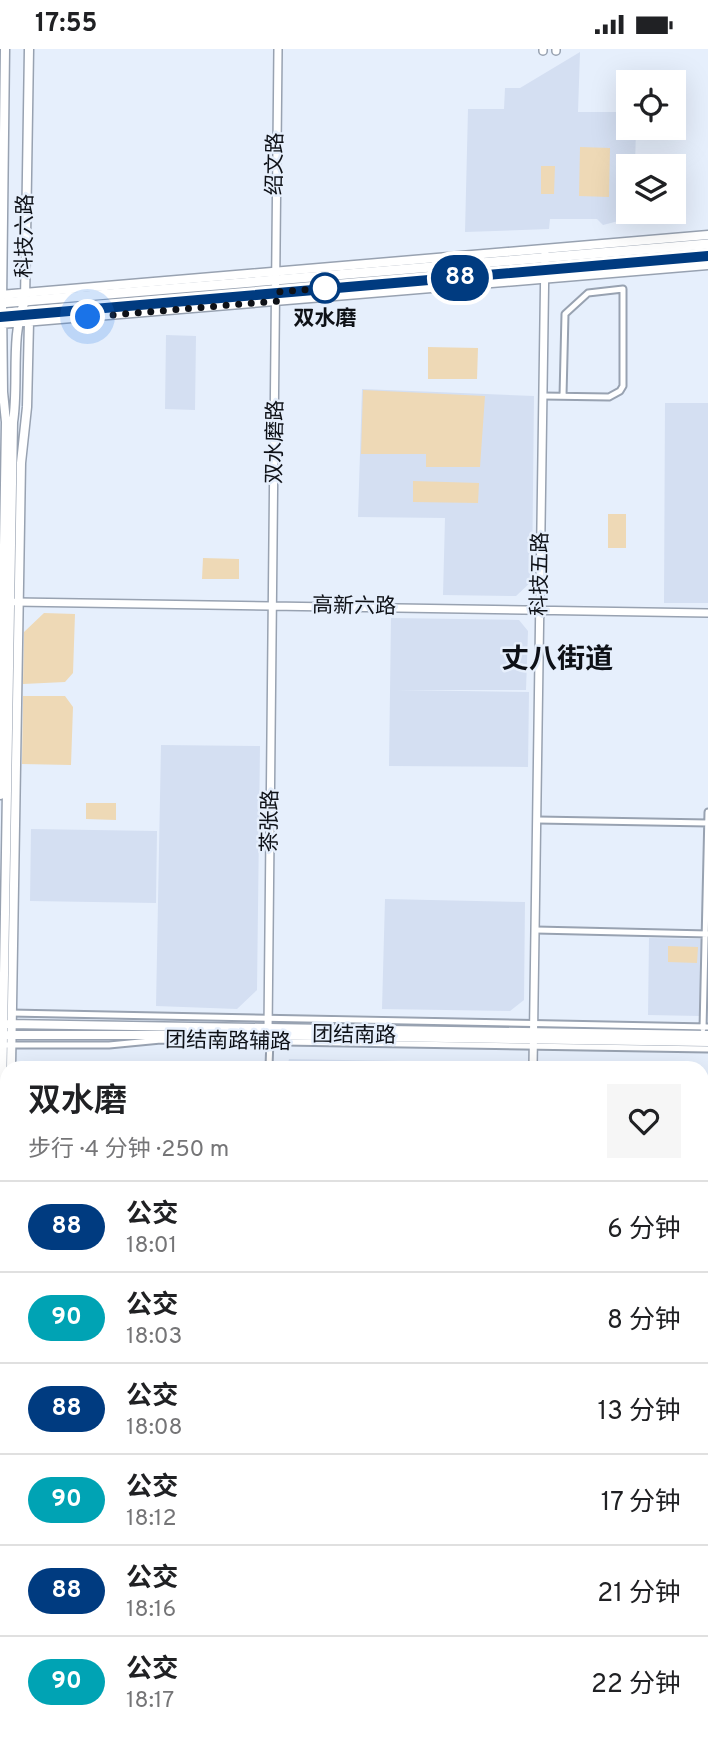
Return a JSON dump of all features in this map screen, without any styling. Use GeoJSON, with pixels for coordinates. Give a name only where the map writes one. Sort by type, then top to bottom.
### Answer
{"type":"FeatureCollection","features":[{"type":"Feature","properties":{"kind":"main road","name":"科技六路"},"geometry":{"type":"LineString","coordinates":[[5,49],[1,320],[6,422],[8,602]]}},
{"type":"Feature","properties":{"kind":"main road","name":"科技六路"},"geometry":{"type":"LineString","coordinates":[[0,795],[18,319],[25,297],[29,49]]}},
{"type":"Feature","properties":{"kind":"main road"},"geometry":{"type":"LineString","coordinates":[[1,299],[545,253],[708,235]]}},
{"type":"Feature","properties":{"kind":"main road"},"geometry":{"type":"LineString","coordinates":[[545,253],[708,244]]}},
{"type":"Feature","properties":{"kind":"main road"},"geometry":{"type":"LineString","coordinates":[[545,275],[708,256]]}},
{"type":"Feature","properties":{"kind":"main road"},"geometry":{"type":"LineString","coordinates":[[1,320],[545,275],[708,265]]}},
{"type":"Feature","properties":{"kind":"main road"},"geometry":{"type":"LineString","coordinates":[[18,319],[29,322],[278,296]]}},
{"type":"Feature","properties":{"kind":"main road"},"geometry":{"type":"LineString","coordinates":[[4,1061],[8,602],[27,407],[29,322]]}},
{"type":"Feature","properties":{"kind":"main road","name":"团结南路"},"geometry":{"type":"LineString","coordinates":[[5,1024],[534,1035],[706,1033]]}},
{"type":"Feature","properties":{"kind":"main road","name":"团结南路"},"geometry":{"type":"LineString","coordinates":[[5,1040],[268,1031]]}},
{"type":"Feature","properties":{"kind":"main road"},"geometry":{"type":"LineString","coordinates":[[5,1040],[10,1061]]}},
{"type":"Feature","properties":{"kind":"street","name":"绍文路"},"geometry":{"type":"LineString","coordinates":[[275,276],[278,49]]}},
{"type":"Feature","properties":{"kind":"street","name":"科技五路"},"geometry":{"type":"LineString","coordinates":[[533,1061],[545,253]]}},
{"type":"Feature","properties":{"kind":"street","name":"双水磨路"},"geometry":{"type":"LineString","coordinates":[[274,606],[278,296],[275,276]]}},
{"type":"Feature","properties":{"kind":"street"},"geometry":{"type":"LineString","coordinates":[[543,396],[609,397],[620,391],[623,386],[623,289],[588,293],[565,314],[563,396]]}},
{"type":"Feature","properties":{"kind":"street","name":"高新六路"},"geometry":{"type":"LineString","coordinates":[[8,602],[708,613]]}},
{"type":"Feature","properties":{"kind":"street","name":"茶张路"},"geometry":{"type":"LineString","coordinates":[[268,1031],[274,606]]}},
{"type":"Feature","properties":{"kind":"street"},"geometry":{"type":"LineString","coordinates":[[706,1033],[708,812]]}},
{"type":"Feature","properties":{"kind":"street"},"geometry":{"type":"LineString","coordinates":[[538,820],[708,823]]}},
{"type":"Feature","properties":{"kind":"street"},"geometry":{"type":"LineString","coordinates":[[536,930],[707,934]]}},
{"type":"Feature","properties":{"kind":"street","name":"团结南路辅路"},"geometry":{"type":"LineString","coordinates":[[5,1013],[268,1031],[534,1035],[706,1033]]}},
{"type":"Feature","properties":{"kind":"street"},"geometry":{"type":"LineString","coordinates":[[268,1031],[269,1061]]}},
{"type":"Feature","properties":{"kind":"street","name":"团结南路辅路"},"geometry":{"type":"LineString","coordinates":[[534,1035],[708,1049]]}},
{"type":"Feature","properties":{"kind":"shaded area"},"geometry":{"type":"Polygon","coordinates":[[[580,52],[578,112],[616,112],[616,140],[636,140],[635,154],[616,154],[616,222],[603,225],[597,219],[550,219],[549,229],[465,232],[468,109],[504,109],[505,88],[520,88],[580,52]]]}},
{"type":"Feature","properties":{"kind":"shaded area"},"geometry":{"type":"Polygon","coordinates":[[[580,147],[610,148],[609,197],[579,196],[580,147]]]}},
{"type":"Feature","properties":{"kind":"shaded area"},"geometry":{"type":"Polygon","coordinates":[[[541,166],[555,166],[554,194],[541,194],[541,166]]]}},
{"type":"Feature","properties":{"kind":"shaded area"},"geometry":{"type":"Polygon","coordinates":[[[166,335],[196,336],[195,410],[165,409],[166,335]]]}},
{"type":"Feature","properties":{"kind":"shaded area"},"geometry":{"type":"Polygon","coordinates":[[[428,347],[478,348],[477,379],[428,379],[428,347]]]}},
{"type":"Feature","properties":{"kind":"shaded area"},"geometry":{"type":"Polygon","coordinates":[[[362,389],[534,396],[532,581],[516,596],[443,595],[445,518],[358,517],[362,389]]]}},
{"type":"Feature","properties":{"kind":"shaded area"},"geometry":{"type":"Polygon","coordinates":[[[363,390],[485,396],[480,467],[426,467],[426,454],[361,454],[363,390]]]}},
{"type":"Feature","properties":{"kind":"shaded area"},"geometry":{"type":"Polygon","coordinates":[[[665,403],[708,403],[708,603],[664,603],[665,403]]]}},
{"type":"Feature","properties":{"kind":"shaded area"},"geometry":{"type":"Polygon","coordinates":[[[413,481],[479,483],[478,503],[413,502],[413,481]]]}},
{"type":"Feature","properties":{"kind":"shaded area"},"geometry":{"type":"Polygon","coordinates":[[[608,514],[626,514],[626,548],[608,548],[608,514]]]}},
{"type":"Feature","properties":{"kind":"shaded area"},"geometry":{"type":"Polygon","coordinates":[[[203,558],[239,559],[239,579],[202,579],[203,558]]]}},
{"type":"Feature","properties":{"kind":"shaded area"},"geometry":{"type":"Polygon","coordinates":[[[44,613],[75,614],[73,673],[65,682],[23,684],[24,632],[44,613]]]}},
{"type":"Feature","properties":{"kind":"shaded area"},"geometry":{"type":"Polygon","coordinates":[[[391,618],[519,620],[528,631],[526,690],[396,690],[529,692],[528,767],[389,766],[391,618]]]}},
{"type":"Feature","properties":{"kind":"shaded area"},"geometry":{"type":"Polygon","coordinates":[[[23,696],[65,696],[73,707],[71,765],[22,764],[23,696]]]}},
{"type":"Feature","properties":{"kind":"shaded area"},"geometry":{"type":"Polygon","coordinates":[[[161,745],[260,746],[257,990],[237,1009],[156,1006],[161,745]]]}},
{"type":"Feature","properties":{"kind":"shaded area"},"geometry":{"type":"Polygon","coordinates":[[[86,803],[116,803],[116,820],[86,819],[86,803]]]}},
{"type":"Feature","properties":{"kind":"shaded area"},"geometry":{"type":"Polygon","coordinates":[[[31,829],[157,831],[156,903],[30,901],[31,829]]]}},
{"type":"Feature","properties":{"kind":"shaded area"},"geometry":{"type":"Polygon","coordinates":[[[385,899],[525,902],[524,1000],[510,1011],[382,1009],[385,899]]]}},
{"type":"Feature","properties":{"kind":"shaded area"},"geometry":{"type":"Polygon","coordinates":[[[649,938],[701,939],[700,1016],[648,1015],[649,938]]]}},
{"type":"Feature","properties":{"kind":"shaded area"},"geometry":{"type":"Polygon","coordinates":[[[668,946],[698,947],[697,963],[668,962],[668,946]]]}},
{"type":"Feature","properties":{"kind":"shaded area"},"geometry":{"type":"Polygon","coordinates":[[[289,1059],[398,1061],[288,1061],[289,1059]]]}},
{"type":"Feature","properties":{"kind":"bus line","name":"88"},"geometry":{"type":"LineString","coordinates":[[0,317],[708,256]]}},
{"type":"Feature","properties":{"kind":"place","name":"双水磨"},"geometry":{"type":"Point","coordinates":[325,288]}},
{"type":"Feature","properties":{"kind":"district","name":"丈八街道"},"geometry":{"type":"Point","coordinates":[557,661]}},
{"type":"Feature","properties":{"kind":"route"},"geometry":{"type":"LineString","coordinates":[[88,317],[278,301],[278,292],[325,288]]}}]}
